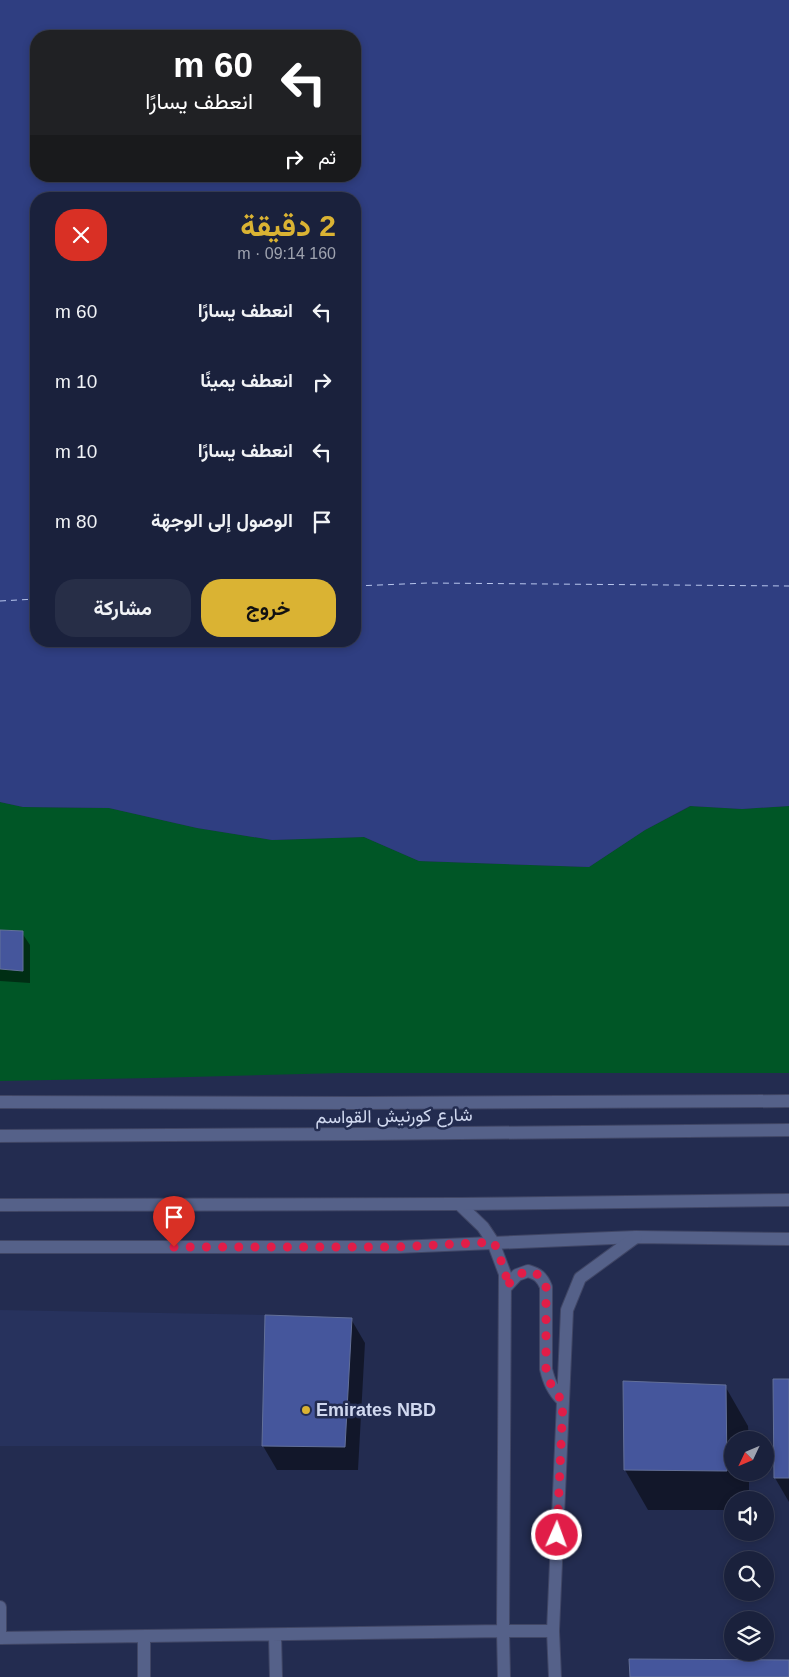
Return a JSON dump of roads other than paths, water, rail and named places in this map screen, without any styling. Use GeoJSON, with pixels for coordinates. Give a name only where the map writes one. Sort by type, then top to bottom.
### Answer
{"type":"FeatureCollection","features":[{"type":"Feature","properties":{"kind":"street","name":"شارع كورنيش القواسم"},"geometry":{"type":"LineString","coordinates":[[0,1102],[789,1101]]}},
{"type":"Feature","properties":{"kind":"street","name":"شارع كورنيش القواسم"},"geometry":{"type":"LineString","coordinates":[[0,1136],[789,1130]]}},
{"type":"Feature","properties":{"kind":"street"},"geometry":{"type":"LineString","coordinates":[[0,1204],[459,1204],[789,1200]]}},
{"type":"Feature","properties":{"kind":"street"},"geometry":{"type":"LineString","coordinates":[[459,1204],[494,1242],[506,1274],[504,1677]]}},
{"type":"Feature","properties":{"kind":"street"},"geometry":{"type":"LineString","coordinates":[[555,1677],[553,1632],[567,1310],[580,1278],[636,1237]]}},
{"type":"Feature","properties":{"kind":"street"},"geometry":{"type":"LineString","coordinates":[[0,1247],[398,1247],[636,1237],[789,1240]]}},
{"type":"Feature","properties":{"kind":"street"},"geometry":{"type":"LineString","coordinates":[[506,1287],[517,1275],[528,1271],[539,1275],[543,1280],[546,1287],[546,1369],[549,1382],[555,1393],[563,1401]]}},
{"type":"Feature","properties":{"kind":"street"},"geometry":{"type":"LineString","coordinates":[[0,1607],[0,1638],[503,1631],[553,1632]]}},
{"type":"Feature","properties":{"kind":"street"},"geometry":{"type":"LineString","coordinates":[[275,1635],[276,1677]]}},
{"type":"Feature","properties":{"kind":"street"},"geometry":{"type":"LineString","coordinates":[[144,1637],[144,1677]]}},
{"type":"Feature","properties":{"kind":"place","name":"Emirates NBD"},"geometry":{"type":"Point","coordinates":[306,1410]}}]}
